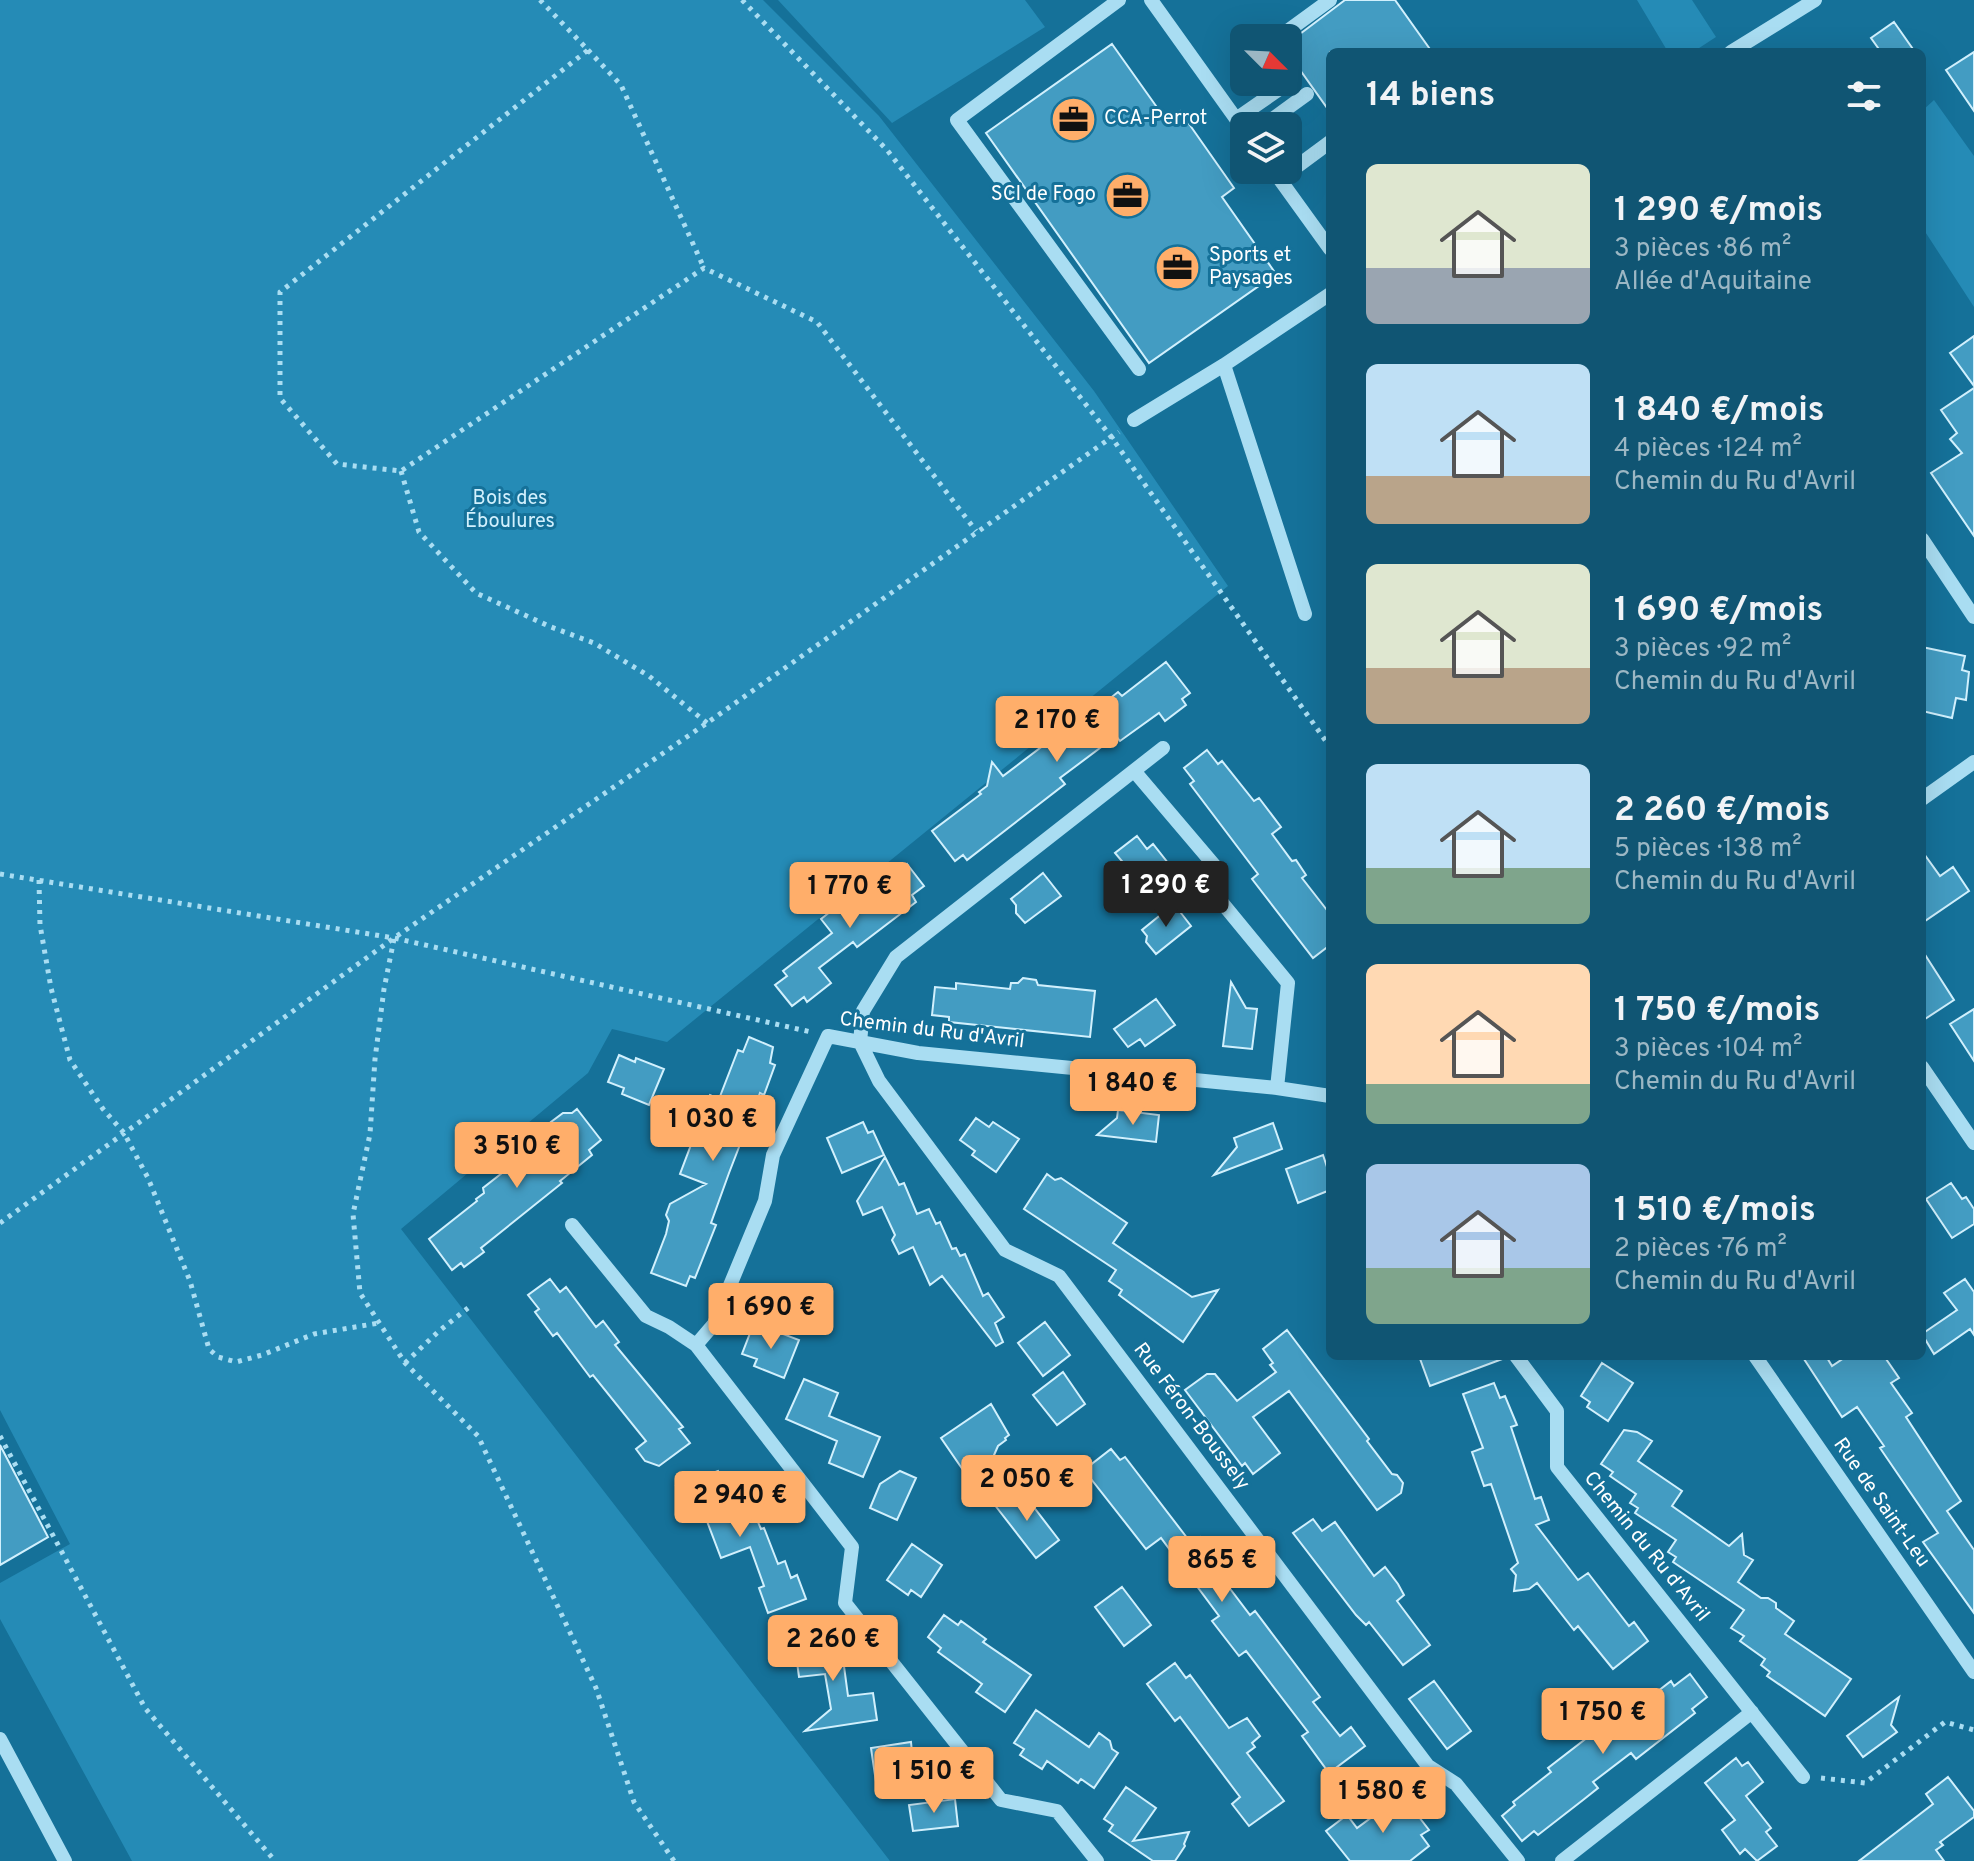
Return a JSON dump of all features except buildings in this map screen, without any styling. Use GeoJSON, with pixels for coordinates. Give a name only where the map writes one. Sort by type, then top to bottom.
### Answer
{"type":"FeatureCollection","features":[{"type":"Feature","properties":{"kind":"street"},"geometry":{"type":"LineString","coordinates":[[1119,0],[957,120],[1139,369]]}},
{"type":"Feature","properties":{"kind":"street"},"geometry":{"type":"LineString","coordinates":[[1151,0],[1231,112]]}},
{"type":"Feature","properties":{"kind":"street"},"geometry":{"type":"LineString","coordinates":[[1297,24],[1330,0]]}},
{"type":"Feature","properties":{"kind":"street"},"geometry":{"type":"LineString","coordinates":[[1737,48],[1815,0]]}},
{"type":"Feature","properties":{"kind":"street"},"geometry":{"type":"LineString","coordinates":[[1282,112],[1307,94]]}},
{"type":"Feature","properties":{"kind":"street"},"geometry":{"type":"LineString","coordinates":[[1254,112],[1273,96]]}},
{"type":"Feature","properties":{"kind":"street"},"geometry":{"type":"LineString","coordinates":[[1302,159],[1326,144]]}},
{"type":"Feature","properties":{"kind":"street"},"geometry":{"type":"LineString","coordinates":[[1283,184],[1326,243]]}},
{"type":"Feature","properties":{"kind":"street"},"geometry":{"type":"LineString","coordinates":[[1134,420],[1326,297]]}},
{"type":"Feature","properties":{"kind":"street"},"geometry":{"type":"LineString","coordinates":[[1224,365],[1305,614]]}},
{"type":"Feature","properties":{"kind":"street"},"geometry":{"type":"LineString","coordinates":[[1926,545],[1974,617]]}},
{"type":"Feature","properties":{"kind":"street"},"geometry":{"type":"LineString","coordinates":[[860,1042],[863,1011],[896,957],[1163,748]]}},
{"type":"Feature","properties":{"kind":"street"},"geometry":{"type":"LineString","coordinates":[[1926,796],[1974,762]]}},
{"type":"Feature","properties":{"kind":"street"},"geometry":{"type":"LineString","coordinates":[[1135,772],[1214,865],[1214,893],[1288,983],[1277,1088]]}},
{"type":"Feature","properties":{"kind":"street","name":"Chemin du Ru d'Avril"},"geometry":{"type":"LineString","coordinates":[[696,1345],[714,1324],[765,1201],[773,1155],[828,1036],[918,1053],[1326,1095]]}},
{"type":"Feature","properties":{"kind":"street","name":"Rue Féron-Boussely"},"geometry":{"type":"LineString","coordinates":[[860,1042],[879,1081],[1005,1250],[1059,1276],[1428,1766],[1456,1784],[1518,1861]]}},
{"type":"Feature","properties":{"kind":"street"},"geometry":{"type":"LineString","coordinates":[[1926,1073],[1974,1143]]}},
{"type":"Feature","properties":{"kind":"street"},"geometry":{"type":"LineString","coordinates":[[572,1225],[646,1316],[696,1345],[852,1547],[845,1603],[1001,1800],[1057,1811],[1097,1861]]}},
{"type":"Feature","properties":{"kind":"street","name":"Chemin du Ru d'Avril"},"geometry":{"type":"LineString","coordinates":[[1519,1360],[1557,1411],[1557,1467],[1803,1777]]}},
{"type":"Feature","properties":{"kind":"street","name":"Rue de Saint-Leu"},"geometry":{"type":"LineString","coordinates":[[1758,1360],[1974,1672]]}},
{"type":"Feature","properties":{"kind":"street"},"geometry":{"type":"LineString","coordinates":[[1562,1861],[1752,1712]]}},
{"type":"Feature","properties":{"kind":"street"},"geometry":{"type":"LineString","coordinates":[[0,1739],[65,1861]]}},
{"type":"Feature","properties":{"kind":"path"},"geometry":{"type":"LineString","coordinates":[[540,0],[621,85],[704,268],[817,322],[976,531]]}},
{"type":"Feature","properties":{"kind":"path"},"geometry":{"type":"LineString","coordinates":[[742,0],[887,150],[1112,438],[1326,741]]}},
{"type":"Feature","properties":{"kind":"path"},"geometry":{"type":"LineString","coordinates":[[588,50],[280,292],[280,398],[337,464],[401,471],[704,268]]}},
{"type":"Feature","properties":{"kind":"path"},"geometry":{"type":"LineString","coordinates":[[0,1223],[394,938],[707,723],[1134,420]]}},
{"type":"Feature","properties":{"kind":"path"},"geometry":{"type":"LineString","coordinates":[[401,471],[419,532],[476,593],[594,643],[649,676],[707,723]]}},
{"type":"Feature","properties":{"kind":"path"},"geometry":{"type":"LineString","coordinates":[[0,874],[394,938],[828,1036]]}},
{"type":"Feature","properties":{"kind":"path"},"geometry":{"type":"LineString","coordinates":[[39,880],[40,925],[51,988],[70,1060],[103,1109],[124,1133],[148,1178],[175,1241],[209,1349],[218,1357],[236,1362],[314,1334],[379,1323]]}},
{"type":"Feature","properties":{"kind":"path"},"geometry":{"type":"LineString","coordinates":[[394,938],[375,1059],[370,1134],[353,1214],[360,1293],[405,1363],[478,1436],[596,1688],[634,1802],[674,1861]]}},
{"type":"Feature","properties":{"kind":"path"},"geometry":{"type":"LineString","coordinates":[[405,1363],[468,1308]]}},
{"type":"Feature","properties":{"kind":"path"},"geometry":{"type":"LineString","coordinates":[[0,1436],[145,1708],[275,1861]]}},
{"type":"Feature","properties":{"kind":"path"},"geometry":{"type":"LineString","coordinates":[[1803,1777],[1865,1783],[1945,1722],[1974,1730]]}},
{"type":"Feature","properties":{"kind":"green space","name":"Bois des Éboulures"},"geometry":{"type":"Polygon","coordinates":[[[0,0],[763,0],[879,116],[1094,391],[1228,586],[667,1042],[612,1029],[588,1073],[401,1229],[890,1861],[132,1861],[0,1619],[0,1583],[70,1544],[0,1410],[0,0]]]}},
{"type":"Feature","properties":{"kind":"green space"},"geometry":{"type":"Polygon","coordinates":[[[778,0],[1025,0],[1045,27],[892,123],[778,0]]]}},
{"type":"Feature","properties":{"kind":"green space"},"geometry":{"type":"Polygon","coordinates":[[[1637,0],[1692,0],[1716,37],[1699,48],[1666,48],[1637,0]]]}},
{"type":"Feature","properties":{"kind":"green space"},"geometry":{"type":"Polygon","coordinates":[[[1934,100],[1974,156],[1974,307],[1926,233],[1926,107],[1934,100]]]}},
{"type":"Feature","properties":{"kind":"place","name":"CCA-Perrot"},"geometry":{"type":"Point","coordinates":[1073,119]}},
{"type":"Feature","properties":{"kind":"place","name":"SCI de Fogo"},"geometry":{"type":"Point","coordinates":[1127,195]}},
{"type":"Feature","properties":{"kind":"place","name":"Sports et Paysages"},"geometry":{"type":"Point","coordinates":[1178,267]}}]}
